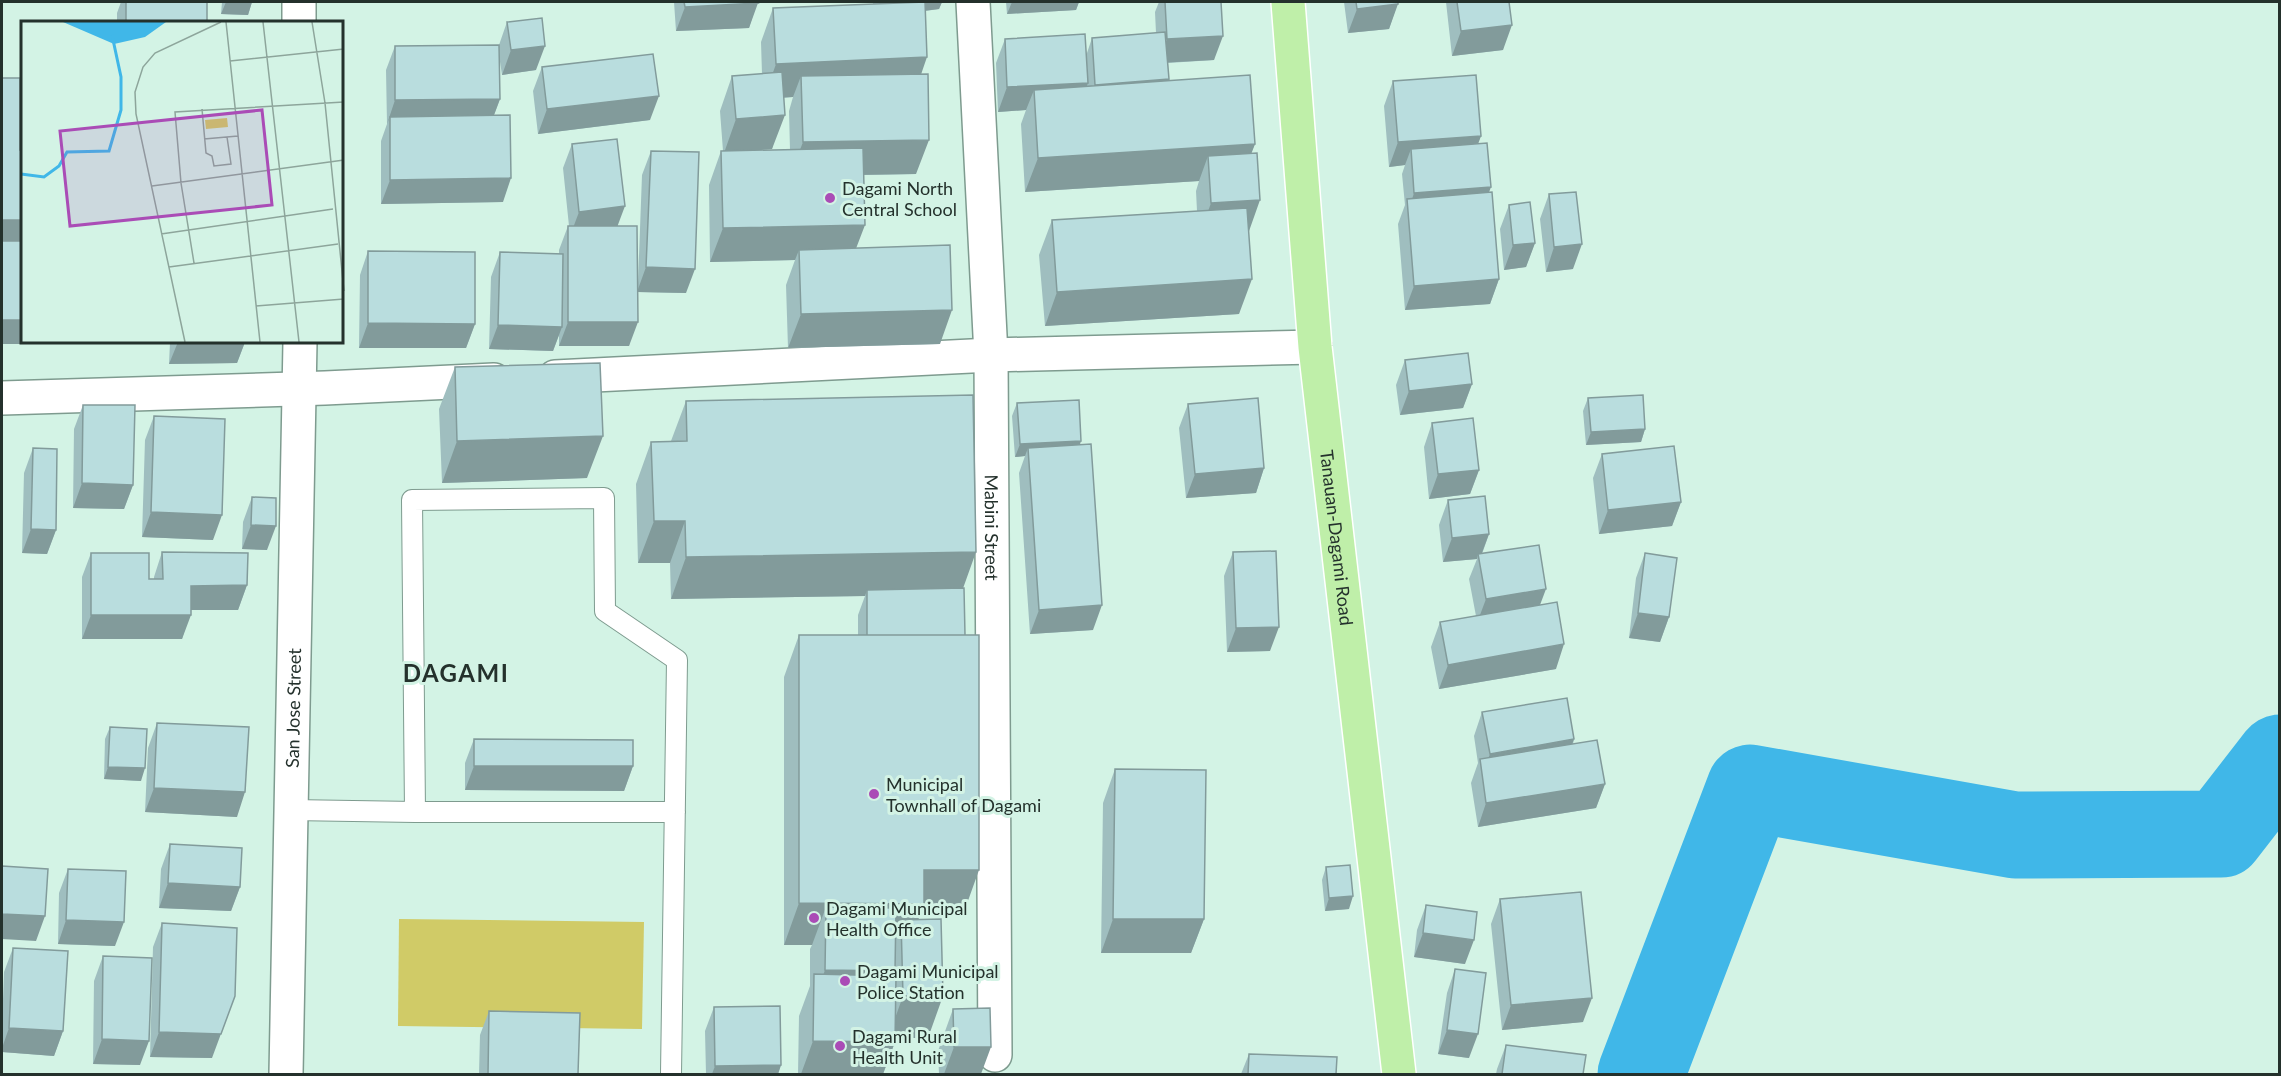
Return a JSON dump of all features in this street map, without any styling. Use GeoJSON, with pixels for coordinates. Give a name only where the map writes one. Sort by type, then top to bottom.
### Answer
{"type":"FeatureCollection","features":[{"type":"Feature","properties":{"kind":"main road","name":"Tanauan-Dagami Road"},"geometry":{"type":"LineString","coordinates":[[1288,2],[1315,347],[1399,1074]]}},
{"type":"Feature","properties":{"kind":"street"},"geometry":{"type":"LineString","coordinates":[[299,2],[299,21]]}},
{"type":"Feature","properties":{"kind":"street","name":"Mabini Street"},"geometry":{"type":"LineString","coordinates":[[973,2],[990,355],[995,1064]]}},
{"type":"Feature","properties":{"kind":"street","name":"San Jose Street"},"geometry":{"type":"LineString","coordinates":[[286,1074],[301,389],[300,344]]}},
{"type":"Feature","properties":{"kind":"street"},"geometry":{"type":"LineString","coordinates":[[2,398],[301,389],[990,355],[1315,347]]}},
{"type":"Feature","properties":{"kind":"lane"},"geometry":{"type":"LineString","coordinates":[[415,812],[412,500],[604,498],[605,610],[677,660],[671,1074]]}},
{"type":"Feature","properties":{"kind":"lane"},"geometry":{"type":"LineString","coordinates":[[291,810],[675,812]]}},
{"type":"Feature","properties":{"kind":"shaded area"},"geometry":{"type":"Polygon","coordinates":[[[399,919],[644,922],[642,1029],[398,1026],[399,919]]]}},
{"type":"Feature","properties":{"kind":"building"},"geometry":{"type":"Polygon","coordinates":[[[126,2],[207,2],[207,21],[126,21],[126,2]]]}},
{"type":"Feature","properties":{"kind":"building"},"geometry":{"type":"Polygon","coordinates":[[[684,2],[757,2],[758,3],[685,7],[684,2]]]}},
{"type":"Feature","properties":{"kind":"building"},"geometry":{"type":"Polygon","coordinates":[[[925,2],[927,57],[776,64],[773,8],[925,2]]]}},
{"type":"Feature","properties":{"kind":"building"},"geometry":{"type":"Polygon","coordinates":[[[1165,2],[1221,2],[1223,36],[1167,39],[1165,2]]]}},
{"type":"Feature","properties":{"kind":"building"},"geometry":{"type":"Polygon","coordinates":[[[1356,2],[1398,2],[1398,4],[1357,9],[1356,2]]]}},
{"type":"Feature","properties":{"kind":"building"},"geometry":{"type":"Polygon","coordinates":[[[1457,2],[1509,2],[1512,25],[1461,31],[1457,2]]]}},
{"type":"Feature","properties":{"kind":"building"},"geometry":{"type":"Polygon","coordinates":[[[542,18],[545,46],[511,50],[507,22],[542,18]]]}},
{"type":"Feature","properties":{"kind":"building"},"geometry":{"type":"Polygon","coordinates":[[[1165,32],[1169,79],[1095,85],[1092,38],[1165,32]]]}},
{"type":"Feature","properties":{"kind":"building"},"geometry":{"type":"Polygon","coordinates":[[[1085,34],[1088,83],[1007,87],[1005,39],[1085,34]]]}},
{"type":"Feature","properties":{"kind":"building"},"geometry":{"type":"Polygon","coordinates":[[[499,45],[500,99],[395,100],[395,46],[499,45]]]}},
{"type":"Feature","properties":{"kind":"building"},"geometry":{"type":"Polygon","coordinates":[[[653,54],[659,96],[547,109],[542,67],[653,54]]]}},
{"type":"Feature","properties":{"kind":"building"},"geometry":{"type":"Polygon","coordinates":[[[782,72],[785,115],[736,119],[732,76],[782,72]]]}},
{"type":"Feature","properties":{"kind":"building"},"geometry":{"type":"Polygon","coordinates":[[[928,74],[929,140],[803,142],[801,76],[928,74]]]}},
{"type":"Feature","properties":{"kind":"building"},"geometry":{"type":"Polygon","coordinates":[[[1250,75],[1255,144],[1038,158],[1034,90],[1250,75]]]}},
{"type":"Feature","properties":{"kind":"building"},"geometry":{"type":"Polygon","coordinates":[[[1476,75],[1481,136],[1398,142],[1393,81],[1476,75]]]}},
{"type":"Feature","properties":{"kind":"building"},"geometry":{"type":"Polygon","coordinates":[[[2,78],[20,78],[21,220],[2,220],[2,78]]]}},
{"type":"Feature","properties":{"kind":"building"},"geometry":{"type":"Polygon","coordinates":[[[510,115],[511,178],[390,180],[390,117],[510,115]]]}},
{"type":"Feature","properties":{"kind":"building"},"geometry":{"type":"Polygon","coordinates":[[[617,139],[625,206],[579,212],[572,144],[617,139]]]}},
{"type":"Feature","properties":{"kind":"building"},"geometry":{"type":"Polygon","coordinates":[[[1487,143],[1491,187],[1414,193],[1411,149],[1487,143]]]}},
{"type":"Feature","properties":{"kind":"building"},"geometry":{"type":"Polygon","coordinates":[[[863,148],[865,225],[723,228],[721,151],[863,148]]]}},
{"type":"Feature","properties":{"kind":"building"},"geometry":{"type":"Polygon","coordinates":[[[651,151],[699,152],[695,269],[646,267],[651,151]]]}},
{"type":"Feature","properties":{"kind":"building"},"geometry":{"type":"Polygon","coordinates":[[[1257,153],[1260,200],[1211,203],[1208,156],[1257,153]]]}},
{"type":"Feature","properties":{"kind":"building"},"geometry":{"type":"Polygon","coordinates":[[[1492,192],[1499,279],[1414,286],[1407,199],[1492,192]]]}},
{"type":"Feature","properties":{"kind":"building"},"geometry":{"type":"Polygon","coordinates":[[[1576,192],[1582,244],[1554,247],[1549,194],[1576,192]]]}},
{"type":"Feature","properties":{"kind":"building"},"geometry":{"type":"Polygon","coordinates":[[[1530,202],[1535,243],[1513,245],[1509,205],[1530,202]]]}},
{"type":"Feature","properties":{"kind":"building"},"geometry":{"type":"Polygon","coordinates":[[[1247,208],[1252,279],[1057,292],[1052,220],[1247,208]]]}},
{"type":"Feature","properties":{"kind":"building"},"geometry":{"type":"Polygon","coordinates":[[[568,226],[637,226],[638,322],[568,322],[568,226]]]}},
{"type":"Feature","properties":{"kind":"building"},"geometry":{"type":"Polygon","coordinates":[[[2,241],[21,241],[21,320],[2,320],[2,241]]]}},
{"type":"Feature","properties":{"kind":"building"},"geometry":{"type":"Polygon","coordinates":[[[950,245],[952,310],[801,314],[799,250],[950,245]]]}},
{"type":"Feature","properties":{"kind":"building"},"geometry":{"type":"Polygon","coordinates":[[[368,251],[475,252],[475,324],[368,323],[368,251]]]}},
{"type":"Feature","properties":{"kind":"building"},"geometry":{"type":"Polygon","coordinates":[[[500,252],[563,254],[562,327],[498,325],[500,252]]]}},
{"type":"Feature","properties":{"kind":"building"},"geometry":{"type":"Polygon","coordinates":[[[1468,353],[1472,384],[1409,391],[1405,360],[1468,353]]]}},
{"type":"Feature","properties":{"kind":"building"},"geometry":{"type":"Polygon","coordinates":[[[600,363],[603,436],[457,441],[455,367],[600,363]]]}},
{"type":"Feature","properties":{"kind":"building"},"geometry":{"type":"Polygon","coordinates":[[[973,395],[976,552],[686,557],[685,521],[654,521],[651,442],[687,441],[686,401],[973,395]]]}},
{"type":"Feature","properties":{"kind":"building"},"geometry":{"type":"Polygon","coordinates":[[[1643,395],[1645,429],[1591,432],[1588,398],[1643,395]]]}},
{"type":"Feature","properties":{"kind":"building"},"geometry":{"type":"Polygon","coordinates":[[[1258,398],[1264,468],[1195,474],[1188,404],[1258,398]]]}},
{"type":"Feature","properties":{"kind":"building"},"geometry":{"type":"Polygon","coordinates":[[[1079,400],[1081,441],[1020,444],[1017,403],[1079,400]]]}},
{"type":"Feature","properties":{"kind":"building"},"geometry":{"type":"Polygon","coordinates":[[[83,405],[135,405],[133,485],[82,483],[83,405]]]}},
{"type":"Feature","properties":{"kind":"building"},"geometry":{"type":"Polygon","coordinates":[[[154,416],[225,419],[222,515],[151,512],[154,416]]]}},
{"type":"Feature","properties":{"kind":"building"},"geometry":{"type":"Polygon","coordinates":[[[1473,418],[1479,470],[1438,474],[1432,423],[1473,418]]]}},
{"type":"Feature","properties":{"kind":"building"},"geometry":{"type":"Polygon","coordinates":[[[1091,444],[1102,605],[1039,610],[1028,448],[1091,444]]]}},
{"type":"Feature","properties":{"kind":"building"},"geometry":{"type":"Polygon","coordinates":[[[1674,446],[1681,502],[1608,510],[1602,454],[1674,446]]]}},
{"type":"Feature","properties":{"kind":"building"},"geometry":{"type":"Polygon","coordinates":[[[33,448],[57,449],[56,530],[31,529],[33,448]]]}},
{"type":"Feature","properties":{"kind":"building"},"geometry":{"type":"Polygon","coordinates":[[[1485,496],[1489,534],[1452,538],[1448,500],[1485,496]]]}},
{"type":"Feature","properties":{"kind":"building"},"geometry":{"type":"Polygon","coordinates":[[[252,497],[276,498],[276,526],[251,525],[252,497]]]}},
{"type":"Feature","properties":{"kind":"building"},"geometry":{"type":"Polygon","coordinates":[[[1539,545],[1546,589],[1486,599],[1478,554],[1539,545]]]}},
{"type":"Feature","properties":{"kind":"building"},"geometry":{"type":"Polygon","coordinates":[[[1276,551],[1279,627],[1236,628],[1233,552],[1276,551]]]}},
{"type":"Feature","properties":{"kind":"building"},"geometry":{"type":"Polygon","coordinates":[[[162,552],[248,553],[247,585],[191,586],[191,615],[91,615],[91,553],[149,553],[149,579],[163,579],[162,552]]]}},
{"type":"Feature","properties":{"kind":"building"},"geometry":{"type":"Polygon","coordinates":[[[1645,553],[1677,558],[1669,617],[1638,613],[1645,553]]]}},
{"type":"Feature","properties":{"kind":"building"},"geometry":{"type":"Polygon","coordinates":[[[964,588],[965,635],[867,635],[867,590],[964,588]]]}},
{"type":"Feature","properties":{"kind":"building"},"geometry":{"type":"Polygon","coordinates":[[[1557,602],[1564,644],[1448,665],[1440,622],[1557,602]]]}},
{"type":"Feature","properties":{"kind":"building","name":"Municipal Townhall of Dagami"},"geometry":{"type":"Polygon","coordinates":[[[799,635],[979,635],[979,870],[924,870],[924,904],[799,903],[799,635]]]}},
{"type":"Feature","properties":{"kind":"building"},"geometry":{"type":"Polygon","coordinates":[[[1567,698],[1574,739],[1490,754],[1482,712],[1567,698]]]}},
{"type":"Feature","properties":{"kind":"building"},"geometry":{"type":"Polygon","coordinates":[[[157,723],[249,727],[245,792],[154,788],[157,723]]]}},
{"type":"Feature","properties":{"kind":"building"},"geometry":{"type":"Polygon","coordinates":[[[110,727],[147,729],[145,768],[108,767],[110,727]]]}},
{"type":"Feature","properties":{"kind":"building"},"geometry":{"type":"Polygon","coordinates":[[[474,739],[633,740],[633,766],[474,766],[474,739]]]}},
{"type":"Feature","properties":{"kind":"building"},"geometry":{"type":"Polygon","coordinates":[[[1597,740],[1605,784],[1486,803],[1480,759],[1597,740]]]}},
{"type":"Feature","properties":{"kind":"building"},"geometry":{"type":"Polygon","coordinates":[[[1115,769],[1206,770],[1204,919],[1113,919],[1115,769]]]}},
{"type":"Feature","properties":{"kind":"building"},"geometry":{"type":"Polygon","coordinates":[[[170,844],[242,848],[240,887],[168,883],[170,844]]]}},
{"type":"Feature","properties":{"kind":"building"},"geometry":{"type":"Polygon","coordinates":[[[1350,865],[1353,896],[1329,898],[1326,867],[1350,865]]]}},
{"type":"Feature","properties":{"kind":"building"},"geometry":{"type":"Polygon","coordinates":[[[2,866],[48,869],[45,916],[2,914],[2,866]]]}},
{"type":"Feature","properties":{"kind":"building"},"geometry":{"type":"Polygon","coordinates":[[[68,869],[126,871],[124,922],[66,920],[68,869]]]}},
{"type":"Feature","properties":{"kind":"building"},"geometry":{"type":"Polygon","coordinates":[[[1581,892],[1592,998],[1511,1005],[1500,899],[1581,892]]]}},
{"type":"Feature","properties":{"kind":"building"},"geometry":{"type":"Polygon","coordinates":[[[1426,905],[1477,912],[1474,940],[1423,933],[1426,905]]]}},
{"type":"Feature","properties":{"kind":"building"},"geometry":{"type":"Polygon","coordinates":[[[826,907],[896,908],[895,971],[825,970],[826,907]]]}},
{"type":"Feature","properties":{"kind":"building"},"geometry":{"type":"Polygon","coordinates":[[[941,919],[943,996],[903,996],[901,920],[941,919]]]}},
{"type":"Feature","properties":{"kind":"building"},"geometry":{"type":"Polygon","coordinates":[[[162,923],[237,928],[235,996],[221,1034],[159,1032],[162,923]]]}},
{"type":"Feature","properties":{"kind":"building"},"geometry":{"type":"Polygon","coordinates":[[[13,948],[68,951],[63,1031],[9,1028],[13,948]]]}},
{"type":"Feature","properties":{"kind":"building"},"geometry":{"type":"Polygon","coordinates":[[[103,956],[152,958],[149,1041],[102,1039],[103,956]]]}},
{"type":"Feature","properties":{"kind":"building"},"geometry":{"type":"Polygon","coordinates":[[[1455,969],[1486,973],[1478,1034],[1447,1030],[1455,969]]]}},
{"type":"Feature","properties":{"kind":"building"},"geometry":{"type":"Polygon","coordinates":[[[814,974],[896,976],[895,1042],[813,1041],[814,974]]]}},
{"type":"Feature","properties":{"kind":"building"},"geometry":{"type":"Polygon","coordinates":[[[780,1006],[781,1065],[715,1066],[714,1007],[780,1006]]]}},
{"type":"Feature","properties":{"kind":"building"},"geometry":{"type":"Polygon","coordinates":[[[990,1008],[991,1047],[954,1047],[953,1009],[990,1008]]]}},
{"type":"Feature","properties":{"kind":"building"},"geometry":{"type":"Polygon","coordinates":[[[489,1011],[580,1013],[578,1074],[488,1074],[489,1011]]]}},
{"type":"Feature","properties":{"kind":"building"},"geometry":{"type":"Polygon","coordinates":[[[1506,1045],[1586,1055],[1583,1074],[1502,1074],[1506,1045]]]}},
{"type":"Feature","properties":{"kind":"building"},"geometry":{"type":"Polygon","coordinates":[[[1249,1054],[1337,1057],[1336,1074],[1248,1074],[1249,1054]]]}},
{"type":"Feature","properties":{"kind":"waterway"},"geometry":{"type":"LineString","coordinates":[[1641,1074],[1750,788],[2015,835],[2221,834],[2280,758]]}},
{"type":"Feature","properties":{"kind":"place","name":"Dagami North Central School"},"geometry":{"type":"Point","coordinates":[830,198]}},
{"type":"Feature","properties":{"kind":"place","name":"Municipal Townhall of Dagami"},"geometry":{"type":"Point","coordinates":[874,794]}},
{"type":"Feature","properties":{"kind":"place","name":"Dagami Municipal Health Office"},"geometry":{"type":"Point","coordinates":[814,918]}},
{"type":"Feature","properties":{"kind":"place","name":"Dagami Municipal Police Station"},"geometry":{"type":"Point","coordinates":[845,981]}},
{"type":"Feature","properties":{"kind":"place","name":"Dagami Rural Health Unit"},"geometry":{"type":"Point","coordinates":[840,1046]}},
{"type":"Feature","properties":{"kind":"district","name":"DAGAMI"},"geometry":{"type":"Point","coordinates":[456,672]}}]}
